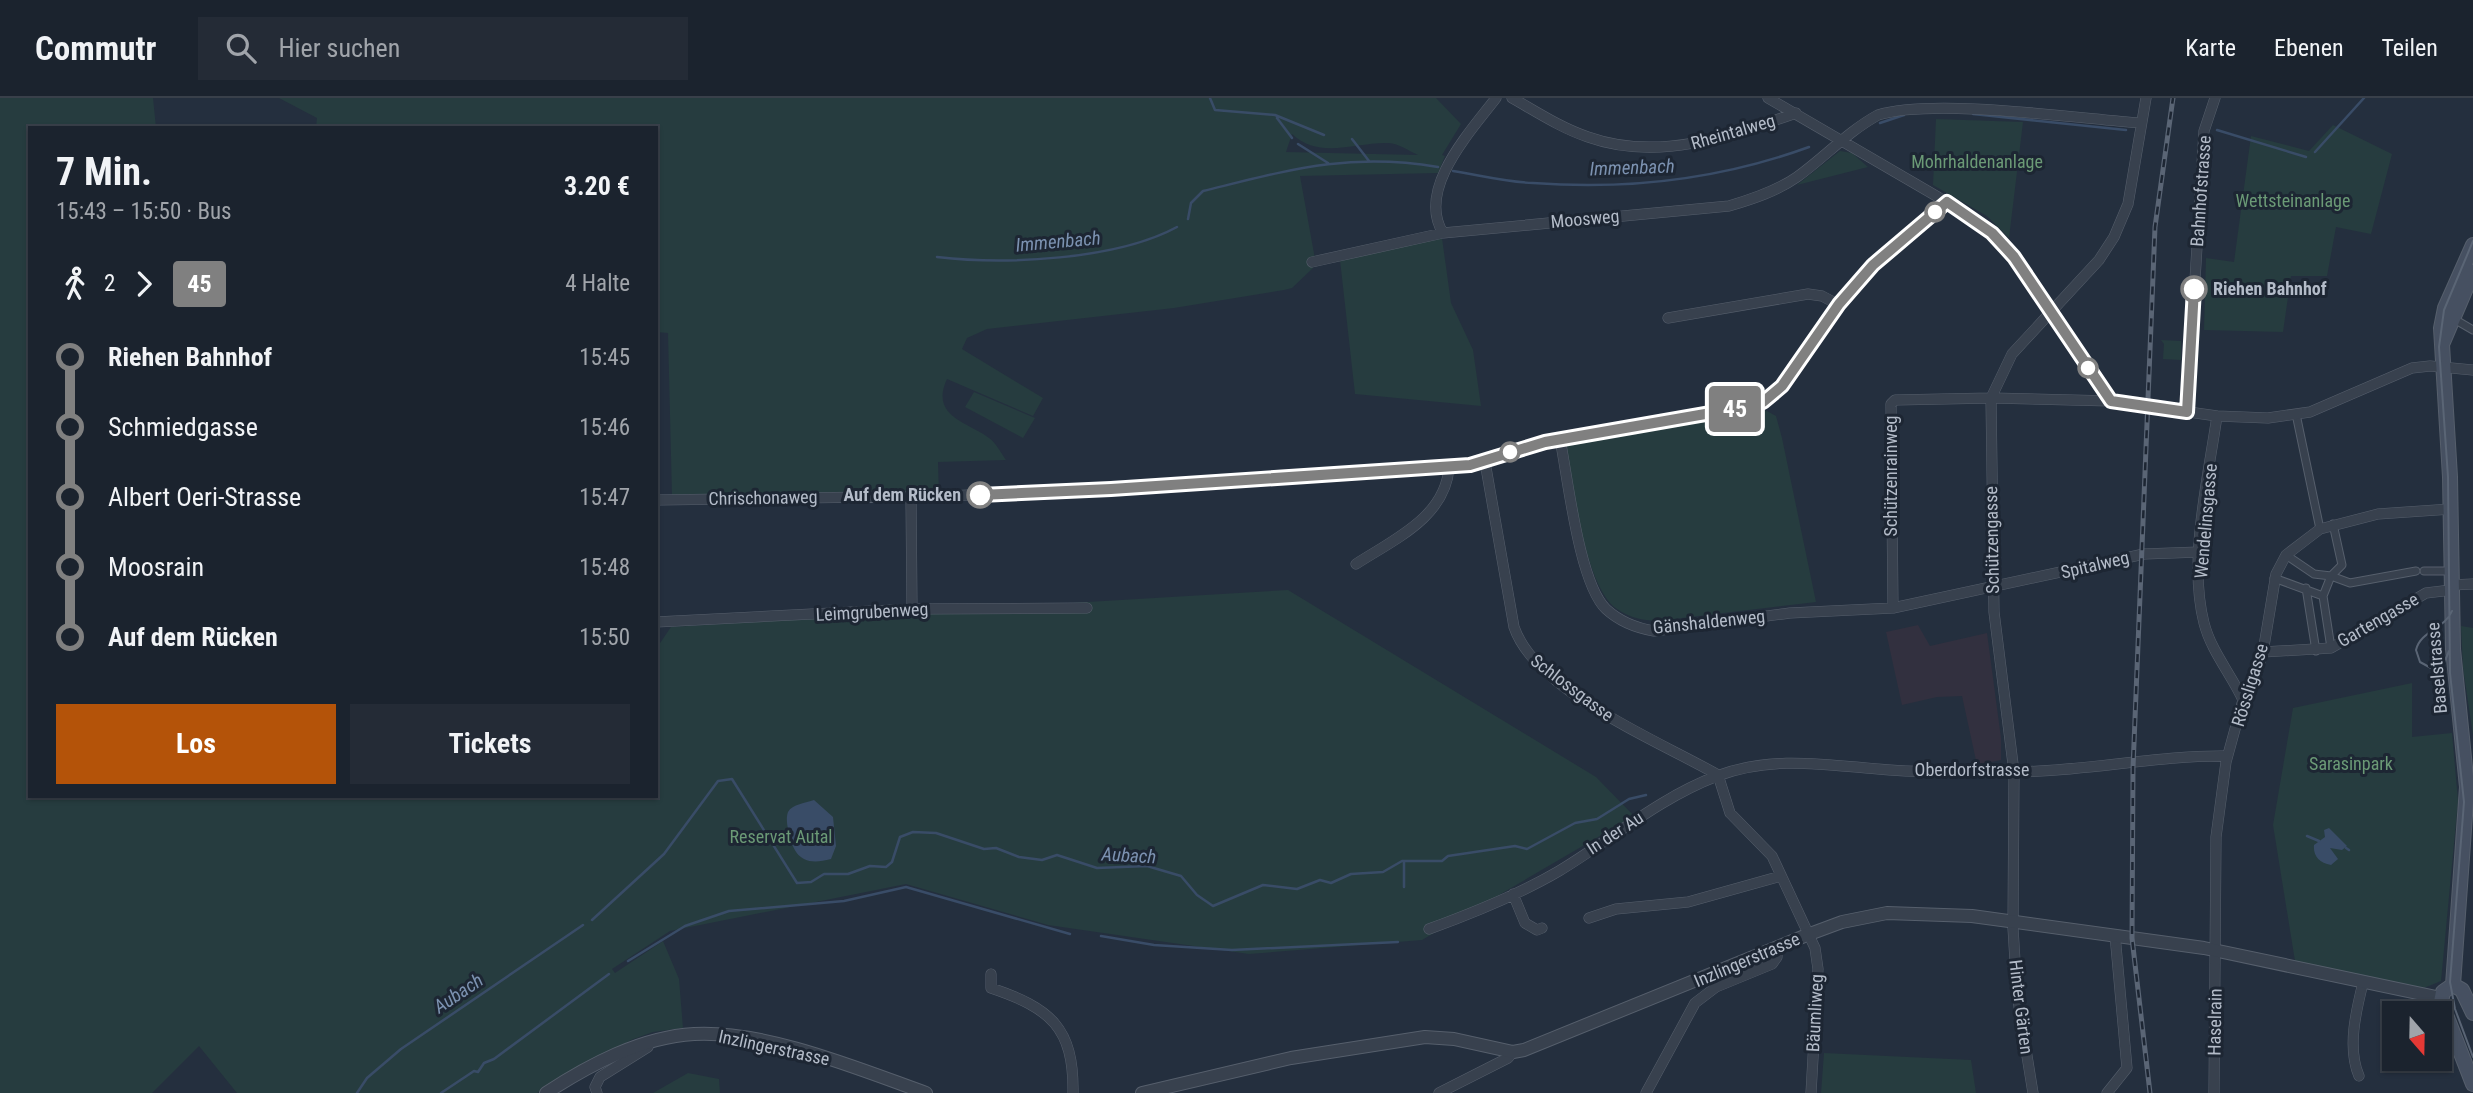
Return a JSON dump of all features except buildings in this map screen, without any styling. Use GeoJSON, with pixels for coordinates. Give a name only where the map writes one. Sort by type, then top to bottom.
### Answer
{"type":"FeatureCollection","features":[{"type":"Feature","properties":{"kind":"main road","name":"Baselstrasse"},"geometry":{"type":"LineString","coordinates":[[2453,985],[2467,787],[2454,667],[2451,509],[2441,347],[2445,308],[2473,245]]}},
{"type":"Feature","properties":{"kind":"main road","name":"Baselstrasse"},"geometry":{"type":"LineString","coordinates":[[2441,347],[2473,272]]}},
{"type":"Feature","properties":{"kind":"main road"},"geometry":{"type":"LineString","coordinates":[[2473,1013],[2462,990],[2453,985],[2445,989],[2441,998],[2473,1084]]}},
{"type":"Feature","properties":{"kind":"street"},"geometry":{"type":"LineString","coordinates":[[1443,233],[1436,213],[1438,193],[1448,162],[1496,98]]}},
{"type":"Feature","properties":{"kind":"street","name":"Rheintalweg"},"geometry":{"type":"LineString","coordinates":[[1512,98],[1591,138],[1655,146],[1710,141],[1797,113]]}},
{"type":"Feature","properties":{"kind":"street"},"geometry":{"type":"LineString","coordinates":[[1768,98],[1785,101],[1797,113],[1947,202],[1992,233],[2014,257],[2111,401]]}},
{"type":"Feature","properties":{"kind":"street","name":"Schützengasse"},"geometry":{"type":"LineString","coordinates":[[2012,921],[2014,772],[1993,589],[1991,398],[2012,354],[2099,260],[2114,237],[2128,204],[2146,98]]}},
{"type":"Feature","properties":{"kind":"street","name":"Bahnhofstrasse"},"geometry":{"type":"LineString","coordinates":[[2187,412],[2204,131],[2215,98]]}},
{"type":"Feature","properties":{"kind":"street","name":"Moosweg"},"geometry":{"type":"LineString","coordinates":[[1312,262],[1443,233],[1730,206],[1773,191],[1796,178],[1842,139],[1880,114],[1898,107],[1927,102],[2140,123]]}},
{"type":"Feature","properties":{"kind":"street","name":"Chrischonaweg"},"geometry":{"type":"LineString","coordinates":[[658,499],[911,496],[1111,489],[1448,467],[1485,461],[1560,439],[1763,402],[1782,386],[1839,304],[1873,265],[1947,202]]}},
{"type":"Feature","properties":{"kind":"street"},"geometry":{"type":"LineString","coordinates":[[1668,318],[1808,294],[1822,296],[1839,304]]}},
{"type":"Feature","properties":{"kind":"street"},"geometry":{"type":"LineString","coordinates":[[2454,319],[2472,326]]}},
{"type":"Feature","properties":{"kind":"street"},"geometry":{"type":"LineString","coordinates":[[1991,398],[2111,401],[2217,416],[2268,418],[2322,408],[2412,368],[2473,370]]}},
{"type":"Feature","properties":{"kind":"street","name":"Schützenrainweg"},"geometry":{"type":"LineString","coordinates":[[1893,608],[1891,404],[1901,398],[1991,398]]}},
{"type":"Feature","properties":{"kind":"street"},"geometry":{"type":"LineString","coordinates":[[2296,414],[2320,529]]}},
{"type":"Feature","properties":{"kind":"street","name":"Wendelinsgasse"},"geometry":{"type":"LineString","coordinates":[[2217,416],[2199,552],[2199,600],[2204,626],[2243,700]]}},
{"type":"Feature","properties":{"kind":"street","name":"Gänshaldenweg"},"geometry":{"type":"LineString","coordinates":[[1560,439],[1587,577],[1604,607],[1617,618],[1638,628],[1654,631],[1790,613],[1893,608],[1993,589]]}},
{"type":"Feature","properties":{"kind":"street","name":"Schlossgasse"},"geometry":{"type":"LineString","coordinates":[[1485,461],[1514,627],[1523,649],[1548,674],[1616,721],[1718,775]]}},
{"type":"Feature","properties":{"kind":"street"},"geometry":{"type":"LineString","coordinates":[[1356,564],[1399,537],[1432,511],[1448,480],[1448,467]]}},
{"type":"Feature","properties":{"kind":"street"},"geometry":{"type":"LineString","coordinates":[[911,496],[912,609]]}},
{"type":"Feature","properties":{"kind":"street","name":"Rössligasse"},"geometry":{"type":"LineString","coordinates":[[2216,950],[2216,837],[2227,756],[2243,700],[2253,685],[2263,652],[2274,578],[2286,555],[2320,529],[2333,524],[2378,514],[2451,509]]}},
{"type":"Feature","properties":{"kind":"street"},"geometry":{"type":"LineString","coordinates":[[2331,648],[2323,596],[2331,576],[2342,565],[2333,524]]}},
{"type":"Feature","properties":{"kind":"street","name":"Spitalweg"},"geometry":{"type":"LineString","coordinates":[[1993,589],[2135,556],[2199,552]]}},
{"type":"Feature","properties":{"kind":"street"},"geometry":{"type":"LineString","coordinates":[[2286,555],[2314,574],[2331,576],[2350,583],[2420,571],[2451,582]]}},
{"type":"Feature","properties":{"kind":"street"},"geometry":{"type":"LineString","coordinates":[[2274,578],[2323,596]]}},
{"type":"Feature","properties":{"kind":"street","name":"Gartengasse"},"geometry":{"type":"LineString","coordinates":[[2263,652],[2316,651],[2331,648],[2426,593],[2451,582],[2473,584]]}},
{"type":"Feature","properties":{"kind":"street"},"geometry":{"type":"LineString","coordinates":[[2306,588],[2316,651]]}},
{"type":"Feature","properties":{"kind":"street","name":"Leimgrubenweg"},"geometry":{"type":"LineString","coordinates":[[658,622],[912,609],[1087,608]]}},
{"type":"Feature","properties":{"kind":"street","name":"Oberdorfstrasse"},"geometry":{"type":"LineString","coordinates":[[1718,775],[1755,765],[1792,762],[1890,770],[2014,772],[2169,757],[2227,756]]}},
{"type":"Feature","properties":{"kind":"street","name":"Bäumliweg"},"geometry":{"type":"LineString","coordinates":[[1718,775],[1730,813],[1772,856],[1815,948],[1818,969],[1811,1093]]}},
{"type":"Feature","properties":{"kind":"street","name":"In der Au"},"geometry":{"type":"LineString","coordinates":[[1429,929],[1483,910],[1558,871],[1669,798],[1718,775]]}},
{"type":"Feature","properties":{"kind":"street"},"geometry":{"type":"LineString","coordinates":[[1589,918],[1616,909],[1688,902],[1781,876]]}},
{"type":"Feature","properties":{"kind":"street"},"geometry":{"type":"LineString","coordinates":[[1513,894],[1525,923],[1537,930],[1542,929]]}},
{"type":"Feature","properties":{"kind":"street","name":"Inzlingerstrasse"},"geometry":{"type":"LineString","coordinates":[[1142,1093],[1292,1058],[1425,1037],[1454,1039],[1513,1052],[1537,1047],[1777,946],[1842,922],[1886,913],[1936,913],[2012,921],[2216,950],[2441,998]]}},
{"type":"Feature","properties":{"kind":"street","name":"Hinter Gärten"},"geometry":{"type":"LineString","coordinates":[[2012,921],[2017,994],[2033,1093]]}},
{"type":"Feature","properties":{"kind":"street"},"geometry":{"type":"LineString","coordinates":[[2107,1093],[2127,1068],[2115,935]]}},
{"type":"Feature","properties":{"kind":"street"},"geometry":{"type":"LineString","coordinates":[[1646,1093],[1695,1003],[1716,988],[1772,964],[1777,957],[1777,946]]}},
{"type":"Feature","properties":{"kind":"street","name":"Haselrain"},"geometry":{"type":"LineString","coordinates":[[2214,1093],[2216,950]]}},
{"type":"Feature","properties":{"kind":"street"},"geometry":{"type":"LineString","coordinates":[[992,974],[991,988],[1035,1004],[1066,1041],[1073,1059],[1073,1093]]}},
{"type":"Feature","properties":{"kind":"street"},"geometry":{"type":"LineString","coordinates":[[2360,1076],[2354,1060],[2354,1026],[2363,983]]}},
{"type":"Feature","properties":{"kind":"street","name":"Inzlingerstrasse"},"geometry":{"type":"LineString","coordinates":[[546,1093],[570,1078],[641,1045],[673,1037],[711,1034],[764,1043],[841,1063],[926,1093]]}},
{"type":"Feature","properties":{"kind":"street"},"geometry":{"type":"LineString","coordinates":[[597,1093],[595,1087],[600,1077],[648,1047]]}},
{"type":"Feature","properties":{"kind":"street"},"geometry":{"type":"LineString","coordinates":[[1439,1093],[1508,1058],[1513,1052]]}},
{"type":"Feature","properties":{"kind":"shaded area"},"geometry":{"type":"Polygon","coordinates":[[[1918,625],[1930,646],[1987,633],[2001,738],[2001,760],[1977,765],[1962,696],[1937,697],[1902,705],[1886,632],[1918,625]]]}},
{"type":"Feature","properties":{"kind":"green space","name":"Reservat Autal"},"geometry":{"type":"Polygon","coordinates":[[[0,98],[153,98],[156,126],[28,126],[28,798],[658,798],[658,646],[671,627],[1288,590],[1596,777],[1634,816],[1422,940],[1249,954],[1048,925],[906,884],[670,931],[612,969],[615,973],[663,941],[679,979],[683,1028],[653,1032],[631,1040],[537,1093],[237,1093],[199,1046],[152,1093],[0,1093],[0,98]]]}},
{"type":"Feature","properties":{"kind":"green space"},"geometry":{"type":"Polygon","coordinates":[[[279,98],[1436,98],[1461,124],[1442,155],[1445,156],[1438,173],[1300,176],[1315,259],[1313,268],[1292,288],[1174,308],[987,329],[967,338],[962,349],[1043,398],[1033,416],[947,379],[943,402],[947,410],[992,440],[1006,460],[938,462],[939,496],[672,496],[668,333],[658,332],[658,126],[316,126],[317,118],[279,98]],[[1292,134],[1286,152],[1418,155],[1388,143],[1338,148],[1314,146],[1292,134]]]}},
{"type":"Feature","properties":{"kind":"green space","name":"Mohrhaldenanlage"},"geometry":{"type":"Polygon","coordinates":[[[1936,119],[2023,122],[2009,238],[1987,216],[1933,185],[1936,119]]]}},
{"type":"Feature","properties":{"kind":"green space","name":"Wettsteinanlage"},"geometry":{"type":"Polygon","coordinates":[[[2333,125],[2392,154],[2371,234],[2336,227],[2327,276],[2291,276],[2283,332],[2204,330],[2206,258],[2234,262],[2251,136],[2309,151],[2333,125]]]}},
{"type":"Feature","properties":{"kind":"green space"},"geometry":{"type":"Polygon","coordinates":[[[1840,151],[1852,153],[1868,167],[1797,185],[1840,151]]]}},
{"type":"Feature","properties":{"kind":"green space"},"geometry":{"type":"Polygon","coordinates":[[[1442,238],[1451,303],[1473,350],[1481,406],[1355,394],[1340,260],[1442,238]]]}},
{"type":"Feature","properties":{"kind":"green space"},"geometry":{"type":"Polygon","coordinates":[[[2161,340],[2181,341],[2181,360],[2163,359],[2164,344],[2161,340]]]}},
{"type":"Feature","properties":{"kind":"green space"},"geometry":{"type":"Polygon","coordinates":[[[974,392],[1035,418],[1023,438],[965,407],[974,392]]]}},
{"type":"Feature","properties":{"kind":"green space"},"geometry":{"type":"Polygon","coordinates":[[[1765,410],[1776,416],[1782,438],[1816,602],[1657,621],[1636,618],[1617,609],[1596,580],[1588,557],[1565,443],[1765,410]]]}},
{"type":"Feature","properties":{"kind":"green space"},"geometry":{"type":"Polygon","coordinates":[[[2461,626],[2473,628],[2473,735],[2463,668],[2461,626]]]}},
{"type":"Feature","properties":{"kind":"green space","name":"Sarasinpark"},"geometry":{"type":"Polygon","coordinates":[[[2412,683],[2412,737],[2452,733],[2458,801],[2441,981],[2424,988],[2295,961],[2273,825],[2293,708],[2412,683]]]}},
{"type":"Feature","properties":{"kind":"green space"},"geometry":{"type":"Polygon","coordinates":[[[1824,1053],[1971,1060],[1976,1093],[1821,1093],[1824,1053]]]}},
{"type":"Feature","properties":{"kind":"green space"},"geometry":{"type":"Polygon","coordinates":[[[688,1073],[719,1079],[720,1093],[653,1093],[688,1073]]]}},
{"type":"Feature","properties":{"kind":"water"},"geometry":{"type":"Polygon","coordinates":[[[814,800],[833,817],[836,846],[831,859],[821,861],[800,857],[793,846],[787,823],[790,809],[814,800]]]}},
{"type":"Feature","properties":{"kind":"water"},"geometry":{"type":"Polygon","coordinates":[[[2329,828],[2347,846],[2342,850],[2330,848],[2338,859],[2331,865],[2320,861],[2314,849],[2314,845],[2325,837],[2324,830],[2329,828]]]}},
{"type":"Feature","properties":{"kind":"waterway"},"geometry":{"type":"LineString","coordinates":[[1210,98],[1215,110],[1275,115],[1324,135]]}},
{"type":"Feature","properties":{"kind":"waterway","name":"Immenbach"},"geometry":{"type":"LineString","coordinates":[[2315,152],[2364,98]]}},
{"type":"Feature","properties":{"kind":"waterway","name":"Immenbach"},"geometry":{"type":"LineString","coordinates":[[1973,114],[2126,130]]}},
{"type":"Feature","properties":{"kind":"waterway","name":"Immenbach"},"geometry":{"type":"LineString","coordinates":[[1880,123],[1904,115]]}},
{"type":"Feature","properties":{"kind":"waterway"},"geometry":{"type":"LineString","coordinates":[[1277,118],[1292,138]]}},
{"type":"Feature","properties":{"kind":"waterway","name":"Immenbach"},"geometry":{"type":"LineString","coordinates":[[2217,130],[2306,157]]}},
{"type":"Feature","properties":{"kind":"waterway"},"geometry":{"type":"LineString","coordinates":[[1352,139],[1369,161]]}},
{"type":"Feature","properties":{"kind":"waterway"},"geometry":{"type":"LineString","coordinates":[[1298,144],[1328,163]]}},
{"type":"Feature","properties":{"kind":"waterway","name":"Immenbach"},"geometry":{"type":"LineString","coordinates":[[1453,171],[1503,180],[1568,185],[1638,183],[1673,180],[1742,167],[1809,147]]}},
{"type":"Feature","properties":{"kind":"waterway","name":"Immenbach"},"geometry":{"type":"LineString","coordinates":[[1188,219],[1191,203],[1203,191],[1291,170],[1375,161],[1438,167]]}},
{"type":"Feature","properties":{"kind":"waterway","name":"Immenbach"},"geometry":{"type":"LineString","coordinates":[[937,257],[995,260],[1060,257],[1123,247],[1177,227]]}},
{"type":"Feature","properties":{"kind":"waterway","name":"Aubach"},"geometry":{"type":"LineString","coordinates":[[592,920],[664,854],[718,781],[732,779],[797,883],[811,882],[824,874],[848,874],[870,866],[886,867],[892,862],[900,837],[913,832],[936,833],[984,849],[996,848],[1019,857],[1042,860],[1057,855],[1097,868],[1147,866],[1181,876],[1197,895],[1213,906],[1263,885],[1297,889],[1320,880],[1331,883],[1351,874],[1383,872],[1402,861],[1442,861],[1448,856],[1515,846],[1527,849],[1575,823],[1597,819],[1629,799],[1646,795]]}},
{"type":"Feature","properties":{"kind":"waterway"},"geometry":{"type":"LineString","coordinates":[[2307,836],[2319,841]]}},
{"type":"Feature","properties":{"kind":"waterway"},"geometry":{"type":"LineString","coordinates":[[1404,861],[1404,887]]}},
{"type":"Feature","properties":{"kind":"waterway","name":"Aubach"},"geometry":{"type":"LineString","coordinates":[[628,961],[685,926],[729,911],[844,901],[906,887],[1070,934]]}},
{"type":"Feature","properties":{"kind":"waterway","name":"Aubach"},"geometry":{"type":"LineString","coordinates":[[357,1093],[367,1078],[401,1049],[583,925]]}},
{"type":"Feature","properties":{"kind":"waterway","name":"Aubach"},"geometry":{"type":"LineString","coordinates":[[1101,936],[1154,945],[1232,950],[1398,942]]}},
{"type":"Feature","properties":{"kind":"waterway","name":"Aubach"},"geometry":{"type":"LineString","coordinates":[[441,1093],[474,1071],[478,1072],[484,1063],[494,1059],[609,974]]}},
{"type":"Feature","properties":{"kind":"tram line"},"geometry":{"type":"LineString","coordinates":[[2473,241],[2444,310],[2439,347],[2448,477],[2450,673],[2464,802],[2450,982],[2455,1009],[2473,1057]]}},
{"type":"Feature","properties":{"kind":"tram line"},"geometry":{"type":"LineString","coordinates":[[2449,651],[2444,663],[2431,668],[2420,662],[2416,650],[2422,638],[2444,622],[2452,611]]}},
{"type":"Feature","properties":{"kind":"railway"},"geometry":{"type":"LineString","coordinates":[[2150,1093],[2132,938],[2133,768],[2155,227],[2173,98]]}},
{"type":"Feature","properties":{"kind":"bus line","name":"45"},"geometry":{"type":"LineString","coordinates":[[980,495],[1470,465],[1545,442],[1751,406],[1774,395],[1782,386],[1839,304],[1873,265],[1947,202],[1992,233],[2014,257],[2111,401],[2187,412],[2194,289]]}},
{"type":"Feature","properties":{"kind":"place","name":"Riehen Bahnhof"},"geometry":{"type":"Point","coordinates":[2194,289]}},
{"type":"Feature","properties":{"kind":"place","name":"Auf dem Rücken"},"geometry":{"type":"Point","coordinates":[980,495]}}]}
